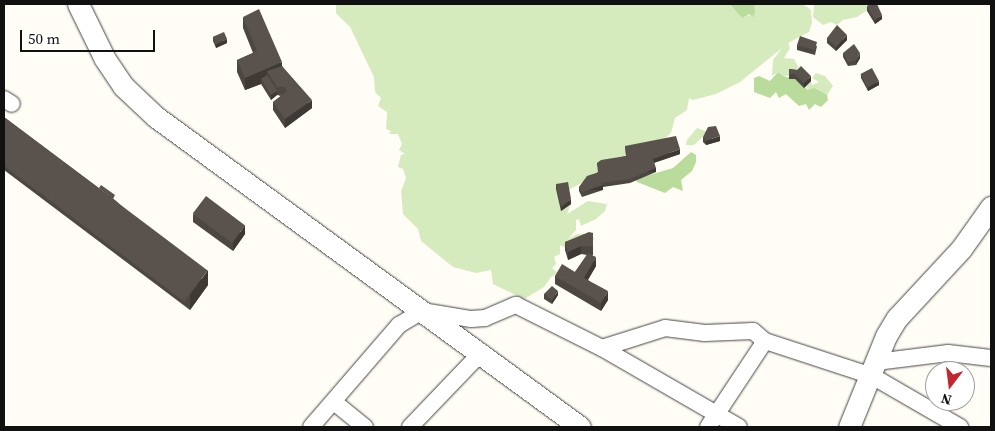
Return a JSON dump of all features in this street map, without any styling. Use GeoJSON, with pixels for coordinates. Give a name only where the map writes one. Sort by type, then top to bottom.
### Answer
{"type":"FeatureCollection","features":[{"type":"Feature","properties":{"kind":"street"},"geometry":{"type":"LineString","coordinates":[[78,4],[105,59],[123,86],[156,117],[580,427]]}},
{"type":"Feature","properties":{"kind":"street"},"geometry":{"type":"LineString","coordinates":[[849,427],[886,336],[897,318],[961,249],[991,207]]}},
{"type":"Feature","properties":{"kind":"street"},"geometry":{"type":"LineString","coordinates":[[311,427],[400,325],[422,311],[471,319],[485,318],[516,305],[602,348],[712,421],[739,427]]}},
{"type":"Feature","properties":{"kind":"street"},"geometry":{"type":"LineString","coordinates":[[602,348],[665,328],[705,333],[745,330],[758,334],[765,341],[874,369],[960,427]]}},
{"type":"Feature","properties":{"kind":"street"},"geometry":{"type":"LineString","coordinates":[[712,421],[765,341]]}},
{"type":"Feature","properties":{"kind":"street"},"geometry":{"type":"LineString","coordinates":[[410,427],[481,353]]}},
{"type":"Feature","properties":{"kind":"street"},"geometry":{"type":"LineString","coordinates":[[874,369],[948,353],[991,358]]}},
{"type":"Feature","properties":{"kind":"street"},"geometry":{"type":"LineString","coordinates":[[334,402],[364,427]]}},
{"type":"Feature","properties":{"kind":"green space"},"geometry":{"type":"Polygon","coordinates":[[[336,4],[730,4],[741,14],[753,16],[754,4],[803,4],[811,10],[812,23],[809,32],[788,43],[790,48],[784,58],[794,59],[798,66],[797,75],[783,76],[778,72],[772,76],[773,60],[782,48],[740,82],[716,94],[693,100],[689,98],[687,110],[675,118],[671,133],[662,141],[625,151],[626,158],[618,157],[598,167],[599,174],[568,190],[561,211],[571,204],[567,214],[588,201],[607,204],[605,211],[596,219],[581,226],[579,219],[576,220],[576,230],[568,239],[577,234],[588,234],[595,239],[568,249],[560,245],[560,254],[554,257],[556,264],[552,268],[558,273],[551,277],[544,287],[524,299],[493,284],[491,270],[476,273],[453,267],[421,241],[418,229],[403,214],[401,191],[406,178],[403,169],[398,167],[401,155],[405,154],[399,150],[402,144],[398,134],[389,134],[391,131],[386,129],[387,112],[378,106],[381,98],[375,92],[374,77],[350,27],[336,13],[336,4]]]}},
{"type":"Feature","properties":{"kind":"green space"},"geometry":{"type":"Polygon","coordinates":[[[730,4],[754,4],[755,13],[753,17],[749,14],[742,18],[730,4]]]}},
{"type":"Feature","properties":{"kind":"green space"},"geometry":{"type":"Polygon","coordinates":[[[814,4],[876,4],[857,17],[843,20],[837,25],[831,22],[823,25],[813,17],[814,4]]]}},
{"type":"Feature","properties":{"kind":"green space"},"geometry":{"type":"Polygon","coordinates":[[[778,72],[783,76],[795,79],[808,90],[814,88],[827,95],[828,100],[821,107],[815,104],[809,110],[806,104],[799,106],[786,94],[779,98],[776,92],[770,98],[754,92],[754,78],[759,76],[770,81],[778,72]]]}},
{"type":"Feature","properties":{"kind":"green space"},"geometry":{"type":"Polygon","coordinates":[[[816,73],[825,76],[833,86],[827,95],[808,90],[806,86],[811,81],[812,85],[819,82],[812,78],[816,73]]]}},
{"type":"Feature","properties":{"kind":"green space"},"geometry":{"type":"Polygon","coordinates":[[[697,128],[708,132],[694,145],[686,145],[687,140],[697,128]]]}},
{"type":"Feature","properties":{"kind":"green space"},"geometry":{"type":"Polygon","coordinates":[[[691,152],[696,155],[696,162],[692,171],[681,180],[683,191],[673,187],[665,193],[637,182],[636,179],[673,168],[691,152]]]}},
{"type":"Feature","properties":{"kind":"building"},"geometry":{"type":"Polygon","coordinates":[[[877,4],[882,15],[875,20],[867,6],[877,4]]]}},
{"type":"Feature","properties":{"kind":"building"},"geometry":{"type":"Polygon","coordinates":[[[259,9],[282,62],[245,78],[237,60],[257,51],[243,17],[259,9]]]}},
{"type":"Feature","properties":{"kind":"building"},"geometry":{"type":"Polygon","coordinates":[[[837,25],[847,35],[836,47],[827,38],[837,25]]]}},
{"type":"Feature","properties":{"kind":"building"},"geometry":{"type":"Polygon","coordinates":[[[224,32],[227,39],[216,44],[213,37],[224,32]]]}},
{"type":"Feature","properties":{"kind":"building"},"geometry":{"type":"Polygon","coordinates":[[[800,36],[817,42],[815,50],[797,45],[800,36]]]}},
{"type":"Feature","properties":{"kind":"building"},"geometry":{"type":"Polygon","coordinates":[[[854,44],[860,53],[856,61],[848,62],[843,53],[854,44]]]}},
{"type":"Feature","properties":{"kind":"building"},"geometry":{"type":"Polygon","coordinates":[[[282,66],[312,100],[285,119],[273,102],[287,91],[285,87],[277,87],[267,71],[282,66]]]}},
{"type":"Feature","properties":{"kind":"building"},"geometry":{"type":"Polygon","coordinates":[[[801,66],[811,76],[804,83],[795,74],[789,74],[789,69],[797,70],[801,66]]]}},
{"type":"Feature","properties":{"kind":"building"},"geometry":{"type":"Polygon","coordinates":[[[872,68],[879,81],[868,87],[861,74],[872,68]]]}},
{"type":"Feature","properties":{"kind":"building"},"geometry":{"type":"Polygon","coordinates":[[[267,75],[277,91],[271,95],[261,79],[267,75]]]}},
{"type":"Feature","properties":{"kind":"building"},"geometry":{"type":"Polygon","coordinates":[[[4,117],[208,270],[184,302],[4,166],[4,117]]]}},
{"type":"Feature","properties":{"kind":"building"},"geometry":{"type":"Polygon","coordinates":[[[716,126],[720,136],[706,141],[703,137],[708,127],[716,126]]]}},
{"type":"Feature","properties":{"kind":"building"},"geometry":{"type":"Polygon","coordinates":[[[676,136],[680,149],[653,159],[656,168],[630,179],[602,183],[603,185],[582,192],[579,187],[587,176],[599,172],[597,163],[601,160],[626,156],[625,146],[676,136]]]}},
{"type":"Feature","properties":{"kind":"building"},"geometry":{"type":"Polygon","coordinates":[[[568,182],[571,199],[561,207],[556,184],[568,182]]]}},
{"type":"Feature","properties":{"kind":"building"},"geometry":{"type":"Polygon","coordinates":[[[101,185],[115,195],[113,199],[99,188],[101,185]]]}},
{"type":"Feature","properties":{"kind":"building"},"geometry":{"type":"Polygon","coordinates":[[[206,196],[245,225],[232,243],[193,214],[206,196]]]}},
{"type":"Feature","properties":{"kind":"building"},"geometry":{"type":"Polygon","coordinates":[[[589,232],[593,233],[593,246],[581,246],[568,252],[565,242],[589,232]]]}},
{"type":"Feature","properties":{"kind":"building"},"geometry":{"type":"Polygon","coordinates":[[[588,253],[596,257],[584,278],[608,291],[601,303],[555,276],[562,264],[575,272],[588,253]]]}},
{"type":"Feature","properties":{"kind":"building"},"geometry":{"type":"Polygon","coordinates":[[[552,286],[558,291],[552,300],[544,294],[552,286]]]}}]}
